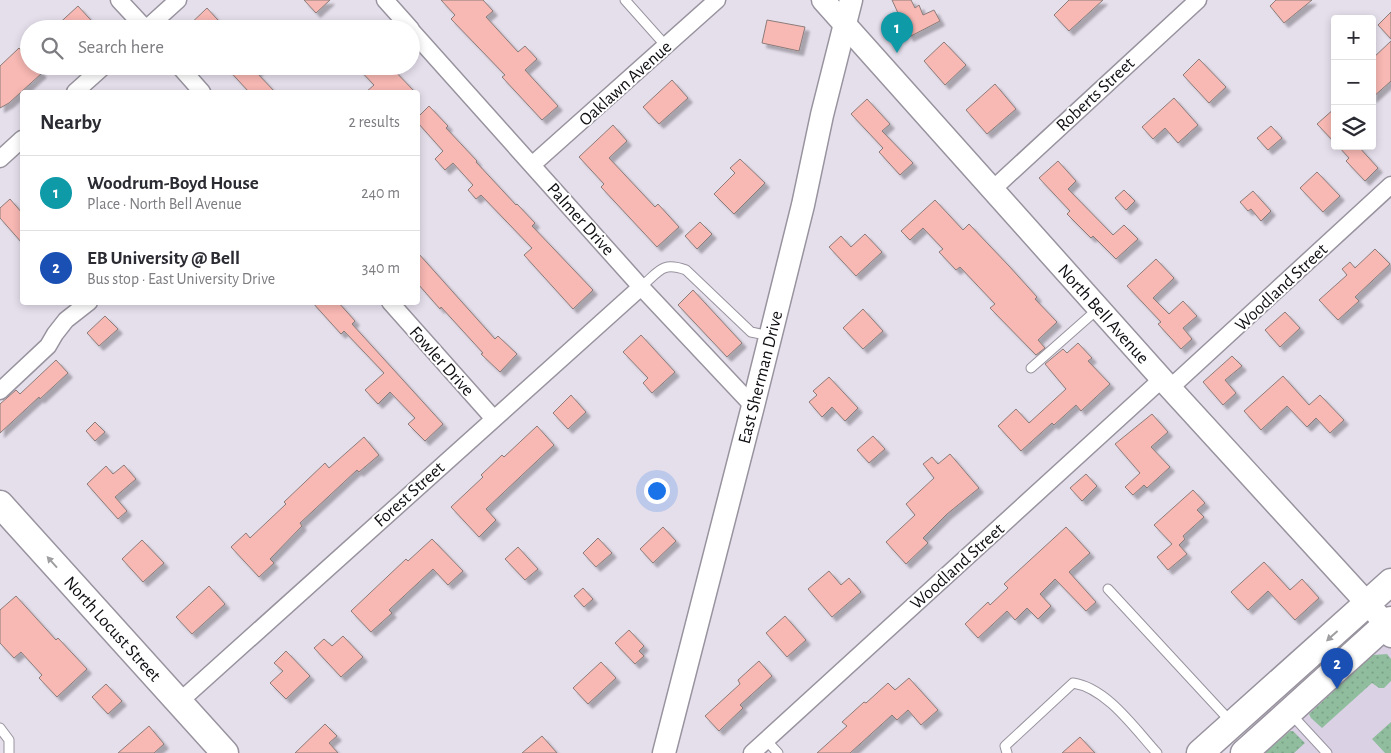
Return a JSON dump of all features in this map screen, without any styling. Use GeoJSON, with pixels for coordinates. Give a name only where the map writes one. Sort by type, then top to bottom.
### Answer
{"type":"FeatureCollection","features":[{"type":"Feature","properties":{"kind":"main road","name":"North Bell Avenue"},"geometry":{"type":"LineString","coordinates":[[823,0],[1166,383],[1390,627]]}},
{"type":"Feature","properties":{"kind":"main road","name":"East Sherman Drive"},"geometry":{"type":"LineString","coordinates":[[664,753],[803,205],[822,115],[851,0]]}},
{"type":"Feature","properties":{"kind":"main road","name":"North Locust Street"},"geometry":{"type":"LineString","coordinates":[[0,504],[225,753]]}},
{"type":"Feature","properties":{"kind":"main road"},"geometry":{"type":"LineString","coordinates":[[1200,753],[1391,582]]}},
{"type":"Feature","properties":{"kind":"main road"},"geometry":{"type":"LineString","coordinates":[[1244,753],[1289,712],[1390,627]]}},
{"type":"Feature","properties":{"kind":"street"},"geometry":{"type":"LineString","coordinates":[[119,0],[138,20]]}},
{"type":"Feature","properties":{"kind":"street"},"geometry":{"type":"LineString","coordinates":[[156,20],[178,0]]}},
{"type":"Feature","properties":{"kind":"street","name":"Palmer Drive"},"geometry":{"type":"LineString","coordinates":[[385,0],[403,20]]}},
{"type":"Feature","properties":{"kind":"street","name":"Oaklawn Avenue"},"geometry":{"type":"LineString","coordinates":[[532,165],[717,0]]}},
{"type":"Feature","properties":{"kind":"street","name":"Roberts Street"},"geometry":{"type":"LineString","coordinates":[[993,189],[1198,0]]}},
{"type":"Feature","properties":{"kind":"street","name":"Palmer Drive"},"geometry":{"type":"LineString","coordinates":[[420,39],[641,287],[753,406]]}},
{"type":"Feature","properties":{"kind":"street"},"geometry":{"type":"LineString","coordinates":[[76,90],[94,75]]}},
{"type":"Feature","properties":{"kind":"street"},"geometry":{"type":"LineString","coordinates":[[187,75],[200,90]]}},
{"type":"Feature","properties":{"kind":"street"},"geometry":{"type":"LineString","coordinates":[[0,159],[20,141]]}},
{"type":"Feature","properties":{"kind":"street","name":"Woodland Street"},"geometry":{"type":"LineString","coordinates":[[752,753],[1391,185]]}},
{"type":"Feature","properties":{"kind":"street","name":"Forest Street"},"geometry":{"type":"LineString","coordinates":[[179,702],[641,287]]}},
{"type":"Feature","properties":{"kind":"street"},"geometry":{"type":"LineString","coordinates":[[0,391],[48,346],[66,320],[85,305]]}},
{"type":"Feature","properties":{"kind":"street","name":"Fowler Drive"},"geometry":{"type":"LineString","coordinates":[[393,305],[494,418]]}},
{"type":"Feature","properties":{"kind":"lane"},"geometry":{"type":"LineString","coordinates":[[625,0],[666,46]]}},
{"type":"Feature","properties":{"kind":"lane"},"geometry":{"type":"LineString","coordinates":[[641,287],[665,266],[675,266],[686,270],[751,332],[770,336]]}},
{"type":"Feature","properties":{"kind":"lane"},"geometry":{"type":"LineString","coordinates":[[1031,368],[1099,308]]}},
{"type":"Feature","properties":{"kind":"lane"},"geometry":{"type":"LineString","coordinates":[[1108,589],[1233,724]]}},
{"type":"Feature","properties":{"kind":"lane"},"geometry":{"type":"LineString","coordinates":[[1007,753],[1005,746],[1074,683],[1083,685],[1096,692],[1112,704],[1157,753]]}},
{"type":"Feature","properties":{"kind":"lane"},"geometry":{"type":"LineString","coordinates":[[1289,712],[1327,753]]}},
{"type":"Feature","properties":{"kind":"lane"},"geometry":{"type":"LineString","coordinates":[[0,728],[9,740],[9,753]]}},
{"type":"Feature","properties":{"kind":"lane"},"geometry":{"type":"LineString","coordinates":[[766,740],[778,753]]}},
{"type":"Feature","properties":{"kind":"shaded area"},"geometry":{"type":"Polygon","coordinates":[[[1391,641],[1391,753],[1259,753],[1378,646],[1386,646],[1391,641]]]}},
{"type":"Feature","properties":{"kind":"green space"},"geometry":{"type":"Polygon","coordinates":[[[1387,654],[1391,659],[1391,681],[1384,688],[1379,688],[1372,683],[1322,728],[1311,718],[1309,714],[1373,655],[1387,654]]]}},
{"type":"Feature","properties":{"kind":"green space"},"geometry":{"type":"Polygon","coordinates":[[[1391,722],[1391,753],[1385,753],[1372,739],[1391,722]]]}},
{"type":"Feature","properties":{"kind":"green space"},"geometry":{"type":"Polygon","coordinates":[[[1290,731],[1293,731],[1305,743],[1294,753],[1265,753],[1290,731]]]}},
{"type":"Feature","properties":{"kind":"building"},"geometry":{"type":"Polygon","coordinates":[[[304,0],[330,0],[316,13],[304,0]]]}},
{"type":"Feature","properties":{"kind":"building"},"geometry":{"type":"Polygon","coordinates":[[[441,0],[483,0],[493,11],[486,17],[518,52],[525,46],[537,59],[525,70],[558,106],[542,120],[502,77],[505,75],[451,19],[455,15],[441,0]]]}},
{"type":"Feature","properties":{"kind":"building"},"geometry":{"type":"Polygon","coordinates":[[[892,0],[911,0],[915,8],[919,5],[923,15],[934,10],[940,21],[909,37],[892,0]]]}},
{"type":"Feature","properties":{"kind":"building"},"geometry":{"type":"Polygon","coordinates":[[[1069,0],[1103,0],[1069,31],[1054,15],[1069,0]]]}},
{"type":"Feature","properties":{"kind":"building"},"geometry":{"type":"Polygon","coordinates":[[[1276,0],[1312,0],[1284,23],[1270,6],[1276,0]]]}},
{"type":"Feature","properties":{"kind":"building"},"geometry":{"type":"Polygon","coordinates":[[[78,6],[91,20],[63,20],[78,6]]]}},
{"type":"Feature","properties":{"kind":"building"},"geometry":{"type":"Polygon","coordinates":[[[207,8],[218,20],[194,20],[207,8]]]}},
{"type":"Feature","properties":{"kind":"building"},"geometry":{"type":"Polygon","coordinates":[[[1391,12],[1391,39],[1378,25],[1391,12]]]}},
{"type":"Feature","properties":{"kind":"building"},"geometry":{"type":"Polygon","coordinates":[[[767,20],[805,27],[799,51],[762,43],[767,20]]]}},
{"type":"Feature","properties":{"kind":"building"},"geometry":{"type":"Polygon","coordinates":[[[1391,41],[1391,81],[1376,94],[1376,60],[1376,55],[1391,41]]]}},
{"type":"Feature","properties":{"kind":"building"},"geometry":{"type":"Polygon","coordinates":[[[944,42],[966,65],[945,85],[924,61],[944,42]]]}},
{"type":"Feature","properties":{"kind":"building"},"geometry":{"type":"Polygon","coordinates":[[[19,48],[20,75],[40,75],[23,90],[20,90],[20,93],[9,103],[0,108],[0,66],[19,48]]]}},
{"type":"Feature","properties":{"kind":"building"},"geometry":{"type":"Polygon","coordinates":[[[1199,59],[1226,87],[1209,103],[1183,75],[1199,59]]]}},
{"type":"Feature","properties":{"kind":"building"},"geometry":{"type":"Polygon","coordinates":[[[233,75],[259,75],[273,90],[247,90],[233,75]]]}},
{"type":"Feature","properties":{"kind":"building"},"geometry":{"type":"Polygon","coordinates":[[[365,75],[399,75],[413,90],[368,90],[374,85],[365,75]]]}},
{"type":"Feature","properties":{"kind":"building"},"geometry":{"type":"Polygon","coordinates":[[[672,80],[688,98],[659,124],[643,107],[672,80]]]}},
{"type":"Feature","properties":{"kind":"building"},"geometry":{"type":"Polygon","coordinates":[[[995,84],[1016,109],[987,134],[966,110],[995,84]]]}},
{"type":"Feature","properties":{"kind":"building"},"geometry":{"type":"Polygon","coordinates":[[[1174,98],[1198,125],[1178,143],[1165,128],[1153,139],[1142,127],[1174,98]]]}},
{"type":"Feature","properties":{"kind":"building"},"geometry":{"type":"Polygon","coordinates":[[[867,99],[890,124],[882,131],[913,163],[900,175],[879,152],[883,148],[851,114],[867,99]]]}},
{"type":"Feature","properties":{"kind":"building"},"geometry":{"type":"Polygon","coordinates":[[[429,106],[448,126],[446,128],[476,162],[535,223],[532,226],[593,290],[573,309],[524,255],[532,248],[481,195],[476,199],[468,190],[473,185],[453,163],[445,170],[435,159],[443,151],[420,125],[420,115],[429,106]]]}},
{"type":"Feature","properties":{"kind":"building"},"geometry":{"type":"Polygon","coordinates":[[[1331,112],[1331,139],[1317,124],[1331,112]]]}},
{"type":"Feature","properties":{"kind":"building"},"geometry":{"type":"Polygon","coordinates":[[[613,125],[627,141],[609,158],[655,207],[658,204],[679,227],[657,247],[601,187],[604,184],[579,157],[613,125]]]}},
{"type":"Feature","properties":{"kind":"building"},"geometry":{"type":"Polygon","coordinates":[[[1271,126],[1282,138],[1268,150],[1257,138],[1271,126]]]}},
{"type":"Feature","properties":{"kind":"building"},"geometry":{"type":"Polygon","coordinates":[[[1342,150],[1362,150],[1378,168],[1365,181],[1346,161],[1349,158],[1342,150]]]}},
{"type":"Feature","properties":{"kind":"building"},"geometry":{"type":"Polygon","coordinates":[[[740,159],[765,183],[734,214],[714,194],[735,173],[730,168],[740,159]]]}},
{"type":"Feature","properties":{"kind":"building"},"geometry":{"type":"Polygon","coordinates":[[[1058,161],[1076,181],[1068,189],[1113,235],[1124,225],[1138,239],[1116,259],[1067,214],[1070,211],[1039,178],[1058,161]]]}},
{"type":"Feature","properties":{"kind":"building"},"geometry":{"type":"Polygon","coordinates":[[[1317,172],[1340,196],[1323,212],[1300,188],[1317,172]]]}},
{"type":"Feature","properties":{"kind":"building"},"geometry":{"type":"Polygon","coordinates":[[[1124,190],[1135,201],[1126,210],[1115,198],[1124,190]]]}},
{"type":"Feature","properties":{"kind":"building"},"geometry":{"type":"Polygon","coordinates":[[[1253,191],[1271,211],[1261,221],[1251,209],[1248,211],[1240,202],[1253,191]]]}},
{"type":"Feature","properties":{"kind":"building"},"geometry":{"type":"Polygon","coordinates":[[[10,199],[20,211],[20,241],[0,218],[0,208],[10,199]]]}},
{"type":"Feature","properties":{"kind":"building"},"geometry":{"type":"Polygon","coordinates":[[[935,200],[963,230],[969,224],[1037,297],[1035,299],[1057,322],[1038,340],[1045,348],[1036,355],[990,308],[995,304],[960,267],[956,270],[939,252],[943,249],[923,228],[910,240],[901,231],[935,200]]]}},
{"type":"Feature","properties":{"kind":"building"},"geometry":{"type":"Polygon","coordinates":[[[700,222],[712,234],[697,249],[685,236],[700,222]]]}},
{"type":"Feature","properties":{"kind":"building"},"geometry":{"type":"Polygon","coordinates":[[[865,234],[882,252],[856,276],[829,247],[841,236],[851,247],[865,234]]]}},
{"type":"Feature","properties":{"kind":"building"},"geometry":{"type":"Polygon","coordinates":[[[1375,249],[1390,264],[1355,297],[1359,301],[1338,320],[1319,300],[1347,275],[1342,269],[1350,262],[1355,268],[1375,249]]]}},
{"type":"Feature","properties":{"kind":"building"},"geometry":{"type":"Polygon","coordinates":[[[420,255],[495,339],[498,336],[517,354],[500,372],[481,354],[483,353],[441,307],[440,309],[420,286],[420,255]]]}},
{"type":"Feature","properties":{"kind":"building"},"geometry":{"type":"Polygon","coordinates":[[[1156,259],[1174,278],[1153,298],[1169,314],[1183,301],[1197,316],[1183,328],[1192,339],[1181,349],[1158,324],[1161,322],[1127,286],[1156,259]]]}},
{"type":"Feature","properties":{"kind":"building"},"geometry":{"type":"Polygon","coordinates":[[[693,290],[742,343],[727,357],[678,305],[693,290]]]}},
{"type":"Feature","properties":{"kind":"building"},"geometry":{"type":"Polygon","coordinates":[[[315,305],[341,305],[355,321],[352,324],[443,424],[425,441],[408,424],[415,418],[390,392],[378,404],[365,390],[384,373],[344,331],[341,334],[315,305]]]}},
{"type":"Feature","properties":{"kind":"building"},"geometry":{"type":"Polygon","coordinates":[[[863,309],[883,331],[863,349],[843,328],[863,309]]]}},
{"type":"Feature","properties":{"kind":"building"},"geometry":{"type":"Polygon","coordinates":[[[1285,312],[1300,328],[1280,347],[1265,330],[1285,312]]]}},
{"type":"Feature","properties":{"kind":"building"},"geometry":{"type":"Polygon","coordinates":[[[105,316],[118,329],[99,346],[87,333],[105,316]]]}},
{"type":"Feature","properties":{"kind":"building"},"geometry":{"type":"Polygon","coordinates":[[[641,335],[675,372],[652,393],[643,383],[648,378],[623,352],[641,335]]]}},
{"type":"Feature","properties":{"kind":"building"},"geometry":{"type":"Polygon","coordinates":[[[1078,343],[1092,358],[1088,361],[1110,384],[1081,411],[1076,405],[1054,425],[1052,423],[1021,451],[998,426],[1016,409],[1029,423],[1066,389],[1045,364],[1063,349],[1067,353],[1078,343]]]}},
{"type":"Feature","properties":{"kind":"building"},"geometry":{"type":"Polygon","coordinates":[[[1232,356],[1242,366],[1225,380],[1236,393],[1223,405],[1203,382],[1232,356]]]}},
{"type":"Feature","properties":{"kind":"building"},"geometry":{"type":"Polygon","coordinates":[[[56,360],[68,373],[0,433],[0,404],[16,390],[20,394],[56,360]]]}},
{"type":"Feature","properties":{"kind":"building"},"geometry":{"type":"Polygon","coordinates":[[[1283,376],[1309,405],[1320,395],[1344,420],[1330,433],[1316,418],[1307,427],[1287,406],[1261,430],[1244,411],[1283,376]]]}},
{"type":"Feature","properties":{"kind":"building"},"geometry":{"type":"Polygon","coordinates":[[[829,377],[858,408],[845,421],[832,407],[822,417],[809,402],[817,395],[813,391],[829,377]]]}},
{"type":"Feature","properties":{"kind":"building"},"geometry":{"type":"Polygon","coordinates":[[[571,395],[586,412],[568,429],[553,413],[571,395]]]}},
{"type":"Feature","properties":{"kind":"building"},"geometry":{"type":"Polygon","coordinates":[[[1152,414],[1168,432],[1151,447],[1170,467],[1147,488],[1144,485],[1133,495],[1125,487],[1140,473],[1115,444],[1152,414]]]}},
{"type":"Feature","properties":{"kind":"building"},"geometry":{"type":"Polygon","coordinates":[[[95,422],[105,432],[95,441],[86,431],[95,422]]]}},
{"type":"Feature","properties":{"kind":"building"},"geometry":{"type":"Polygon","coordinates":[[[537,426],[554,445],[486,509],[496,520],[479,537],[451,507],[483,477],[481,475],[502,455],[504,457],[537,426]]]}},
{"type":"Feature","properties":{"kind":"building"},"geometry":{"type":"Polygon","coordinates":[[[873,436],[885,449],[869,463],[857,450],[873,436]]]}},
{"type":"Feature","properties":{"kind":"building"},"geometry":{"type":"Polygon","coordinates":[[[364,437],[379,455],[359,472],[357,470],[300,523],[302,526],[270,559],[274,563],[259,577],[231,547],[246,533],[250,538],[325,463],[329,468],[364,437]]]}},
{"type":"Feature","properties":{"kind":"building"},"geometry":{"type":"Polygon","coordinates":[[[950,454],[979,488],[947,514],[923,538],[928,543],[906,564],[886,542],[915,515],[906,504],[934,478],[923,464],[932,457],[938,464],[950,454]]]}},
{"type":"Feature","properties":{"kind":"building"},"geometry":{"type":"Polygon","coordinates":[[[124,465],[136,479],[115,497],[127,511],[118,519],[87,484],[106,466],[113,474],[124,465]]]}},
{"type":"Feature","properties":{"kind":"building"},"geometry":{"type":"Polygon","coordinates":[[[1086,474],[1097,486],[1082,501],[1070,488],[1086,474]]]}},
{"type":"Feature","properties":{"kind":"building"},"geometry":{"type":"Polygon","coordinates":[[[1193,490],[1205,503],[1197,510],[1204,517],[1183,536],[1185,539],[1179,545],[1187,554],[1168,570],[1157,557],[1172,544],[1154,525],[1193,490]]]}},
{"type":"Feature","properties":{"kind":"building"},"geometry":{"type":"Polygon","coordinates":[[[663,527],[676,541],[653,563],[640,549],[663,527]]]}},
{"type":"Feature","properties":{"kind":"building"},"geometry":{"type":"Polygon","coordinates":[[[1066,527],[1090,553],[1069,572],[1096,602],[1086,611],[1055,579],[1040,594],[1051,606],[1038,619],[1027,608],[1015,620],[1007,611],[978,638],[965,624],[988,602],[990,605],[1008,588],[1004,584],[1066,527]]]}},
{"type":"Feature","properties":{"kind":"building"},"geometry":{"type":"Polygon","coordinates":[[[598,538],[612,553],[596,567],[583,553],[598,538]]]}},
{"type":"Feature","properties":{"kind":"building"},"geometry":{"type":"Polygon","coordinates":[[[432,539],[463,571],[448,585],[433,569],[389,610],[392,613],[371,632],[351,611],[406,559],[408,561],[432,539]]]}},
{"type":"Feature","properties":{"kind":"building"},"geometry":{"type":"Polygon","coordinates":[[[142,540],[164,563],[143,582],[122,559],[142,540]]]}},
{"type":"Feature","properties":{"kind":"building"},"geometry":{"type":"Polygon","coordinates":[[[518,547],[538,569],[525,580],[505,559],[518,547]]]}},
{"type":"Feature","properties":{"kind":"building"},"geometry":{"type":"Polygon","coordinates":[[[1264,562],[1290,590],[1302,579],[1319,598],[1295,620],[1268,591],[1248,610],[1231,592],[1264,562]]]}},
{"type":"Feature","properties":{"kind":"building"},"geometry":{"type":"Polygon","coordinates":[[[829,571],[841,585],[849,578],[861,592],[832,617],[808,589],[829,571]]]}},
{"type":"Feature","properties":{"kind":"building"},"geometry":{"type":"Polygon","coordinates":[[[209,586],[225,604],[192,634],[176,617],[209,586]]]}},
{"type":"Feature","properties":{"kind":"building"},"geometry":{"type":"Polygon","coordinates":[[[583,588],[593,599],[584,607],[574,596],[583,588]]]}},
{"type":"Feature","properties":{"kind":"building"},"geometry":{"type":"Polygon","coordinates":[[[16,596],[56,640],[58,638],[87,669],[57,697],[39,678],[42,675],[21,652],[14,658],[0,643],[0,610],[16,596]]]}},
{"type":"Feature","properties":{"kind":"building"},"geometry":{"type":"Polygon","coordinates":[[[785,616],[806,640],[787,657],[766,633],[785,616]]]}},
{"type":"Feature","properties":{"kind":"building"},"geometry":{"type":"Polygon","coordinates":[[[629,630],[644,646],[639,651],[644,656],[635,664],[615,643],[629,630]]]}},
{"type":"Feature","properties":{"kind":"building"},"geometry":{"type":"Polygon","coordinates":[[[343,636],[363,657],[341,677],[314,648],[324,639],[332,646],[343,636]]]}},
{"type":"Feature","properties":{"kind":"building"},"geometry":{"type":"Polygon","coordinates":[[[286,651],[310,676],[286,699],[270,683],[283,671],[274,663],[286,651]]]}},
{"type":"Feature","properties":{"kind":"building"},"geometry":{"type":"Polygon","coordinates":[[[759,661],[772,676],[740,705],[743,708],[719,731],[705,716],[740,684],[738,680],[759,661]]]}},
{"type":"Feature","properties":{"kind":"building"},"geometry":{"type":"Polygon","coordinates":[[[601,662],[616,678],[588,704],[573,688],[601,662]]]}},
{"type":"Feature","properties":{"kind":"building"},"geometry":{"type":"Polygon","coordinates":[[[909,678],[938,710],[921,725],[908,710],[897,720],[892,715],[850,753],[817,753],[847,726],[842,722],[864,702],[866,703],[888,683],[895,690],[909,678]]]}},
{"type":"Feature","properties":{"kind":"building"},"geometry":{"type":"Polygon","coordinates":[[[106,684],[122,701],[108,714],[92,697],[106,684]]]}},
{"type":"Feature","properties":{"kind":"building"},"geometry":{"type":"Polygon","coordinates":[[[325,724],[337,736],[329,743],[338,753],[295,753],[325,724]]]}},
{"type":"Feature","properties":{"kind":"building"},"geometry":{"type":"Polygon","coordinates":[[[149,726],[164,744],[154,753],[118,753],[149,726]]]}},
{"type":"Feature","properties":{"kind":"building"},"geometry":{"type":"Polygon","coordinates":[[[542,736],[557,753],[522,753],[542,736]]]}},
{"type":"Feature","properties":{"kind":"building"},"geometry":{"type":"Polygon","coordinates":[[[1080,737],[1095,753],[1062,753],[1080,737]]]}},
{"type":"Feature","properties":{"kind":"place","name":"Woodrum-Boyd House"},"geometry":{"type":"Point","coordinates":[897,53]}},
{"type":"Feature","properties":{"kind":"place","name":"EB University @ Bell"},"geometry":{"type":"Point","coordinates":[1337,689]}}]}
